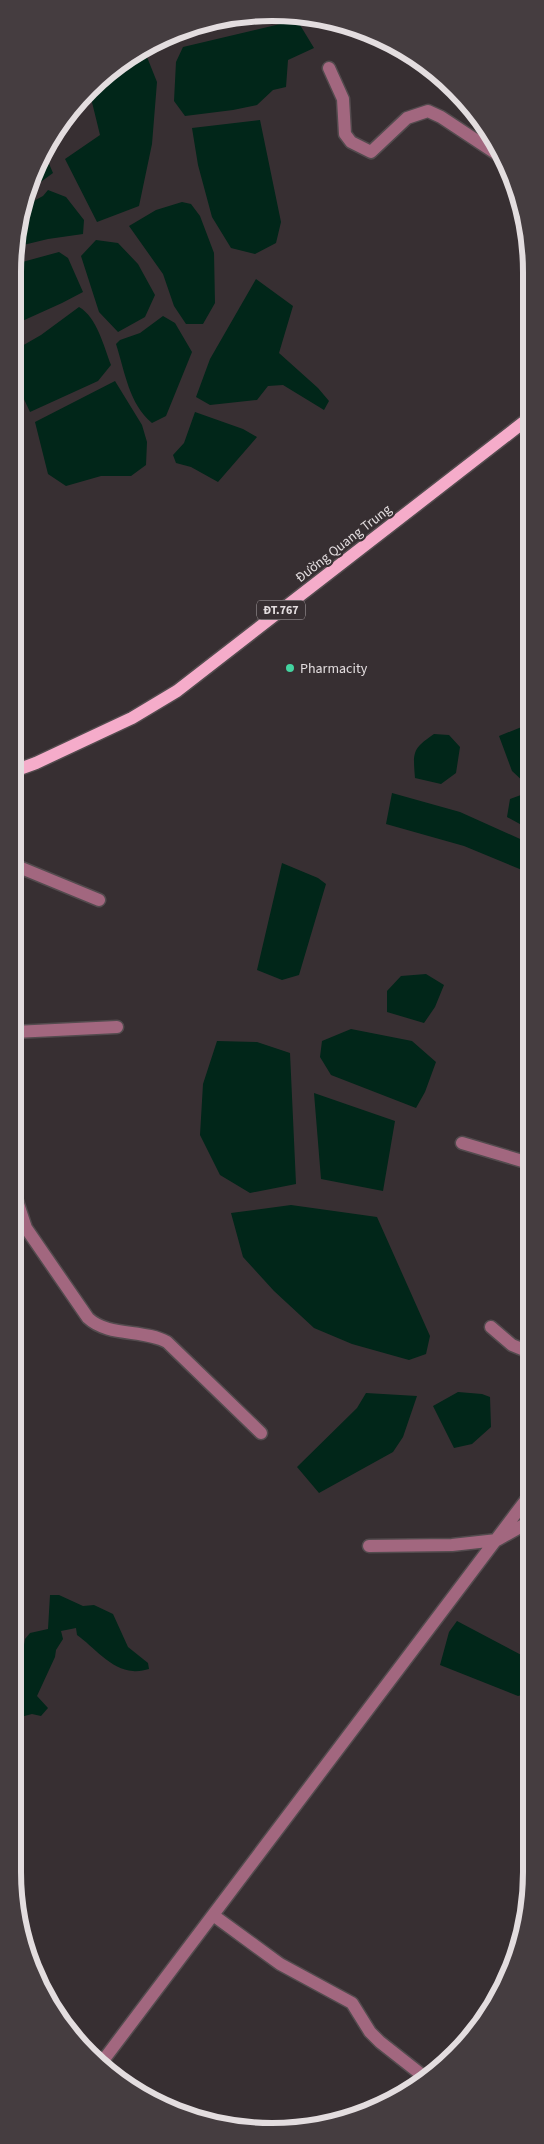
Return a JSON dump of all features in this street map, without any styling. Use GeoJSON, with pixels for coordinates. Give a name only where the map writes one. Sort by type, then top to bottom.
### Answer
{"type":"FeatureCollection","features":[{"type":"Feature","properties":{"kind":"main road","name":"Đường Quang Trung"},"geometry":{"type":"LineString","coordinates":[[21,768],[132,718],[177,691],[523,423]]}},
{"type":"Feature","properties":{"kind":"street"},"geometry":{"type":"LineString","coordinates":[[329,68],[343,99],[345,134],[359,146],[371,152],[407,118],[428,111],[441,117],[491,150]]}},
{"type":"Feature","properties":{"kind":"street"},"geometry":{"type":"LineString","coordinates":[[21,868],[99,900]]}},
{"type":"Feature","properties":{"kind":"street"},"geometry":{"type":"LineString","coordinates":[[21,1032],[117,1027]]}},
{"type":"Feature","properties":{"kind":"street"},"geometry":{"type":"LineString","coordinates":[[462,1143],[523,1161]]}},
{"type":"Feature","properties":{"kind":"street"},"geometry":{"type":"LineString","coordinates":[[21,1212],[26,1228],[88,1318],[101,1326],[156,1337],[167,1342],[261,1433]]}},
{"type":"Feature","properties":{"kind":"street"},"geometry":{"type":"LineString","coordinates":[[491,1327],[512,1345],[523,1350]]}},
{"type":"Feature","properties":{"kind":"street"},"geometry":{"type":"LineString","coordinates":[[105,2059],[523,1504]]}},
{"type":"Feature","properties":{"kind":"street"},"geometry":{"type":"LineString","coordinates":[[369,1546],[452,1545],[497,1540],[523,1525]]}},
{"type":"Feature","properties":{"kind":"street"},"geometry":{"type":"LineString","coordinates":[[213,1915],[280,1964],[352,2003],[375,2037],[421,2074]]}},
{"type":"Feature","properties":{"kind":"shaded area"},"geometry":{"type":"Polygon","coordinates":[[[288,22],[299,23],[314,48],[288,60],[286,87],[273,90],[257,105],[185,116],[174,101],[176,62],[183,47],[288,22]]]}},
{"type":"Feature","properties":{"kind":"shaded area"},"geometry":{"type":"Polygon","coordinates":[[[146,55],[157,82],[152,144],[139,206],[97,222],[65,159],[100,135],[91,99],[119,73],[146,55]]]}},
{"type":"Feature","properties":{"kind":"shaded area"},"geometry":{"type":"Polygon","coordinates":[[[260,120],[281,222],[276,243],[255,254],[231,248],[212,217],[198,165],[192,128],[260,120]]]}},
{"type":"Feature","properties":{"kind":"shaded area"},"geometry":{"type":"Polygon","coordinates":[[[47,160],[53,173],[38,184],[40,176],[47,160]]]}},
{"type":"Feature","properties":{"kind":"shaded area"},"geometry":{"type":"Polygon","coordinates":[[[48,190],[66,197],[84,220],[83,234],[23,245],[32,202],[43,196],[48,190]]]}},
{"type":"Feature","properties":{"kind":"shaded area"},"geometry":{"type":"Polygon","coordinates":[[[182,202],[191,204],[200,216],[214,253],[215,303],[203,324],[186,324],[174,306],[163,274],[129,226],[156,210],[182,202]]]}},
{"type":"Feature","properties":{"kind":"shaded area"},"geometry":{"type":"Polygon","coordinates":[[[96,240],[118,243],[138,264],[155,295],[145,317],[118,332],[99,312],[81,256],[96,240]]]}},
{"type":"Feature","properties":{"kind":"shaded area"},"geometry":{"type":"Polygon","coordinates":[[[59,252],[68,258],[83,292],[21,322],[22,262],[59,252]]]}},
{"type":"Feature","properties":{"kind":"shaded area"},"geometry":{"type":"Polygon","coordinates":[[[256,279],[293,306],[279,353],[318,388],[329,401],[324,410],[283,385],[268,386],[257,400],[210,405],[196,397],[210,359],[256,279]]]}},
{"type":"Feature","properties":{"kind":"shaded area"},"geometry":{"type":"Polygon","coordinates":[[[79,307],[91,318],[95,325],[111,365],[98,381],[30,412],[21,393],[21,347],[41,335],[79,307]]]}},
{"type":"Feature","properties":{"kind":"shaded area"},"geometry":{"type":"Polygon","coordinates":[[[163,316],[175,323],[192,352],[166,416],[152,423],[138,407],[133,397],[116,344],[120,340],[140,333],[163,316]]]}},
{"type":"Feature","properties":{"kind":"shaded area"},"geometry":{"type":"Polygon","coordinates":[[[115,381],[142,425],[147,442],[146,465],[131,476],[101,476],[66,486],[48,474],[35,422],[115,381]]]}},
{"type":"Feature","properties":{"kind":"shaded area"},"geometry":{"type":"Polygon","coordinates":[[[195,412],[243,429],[257,437],[218,482],[191,467],[176,463],[173,455],[184,443],[195,412]]]}},
{"type":"Feature","properties":{"kind":"shaded area"},"geometry":{"type":"Polygon","coordinates":[[[523,726],[523,781],[512,771],[499,736],[523,726]]]}},
{"type":"Feature","properties":{"kind":"shaded area"},"geometry":{"type":"Polygon","coordinates":[[[434,734],[449,735],[460,747],[456,773],[441,784],[415,778],[414,757],[416,752],[421,744],[434,734]]]}},
{"type":"Feature","properties":{"kind":"shaded area"},"geometry":{"type":"Polygon","coordinates":[[[392,793],[460,812],[523,840],[523,870],[464,846],[386,824],[392,793]]]}},
{"type":"Feature","properties":{"kind":"shaded area"},"geometry":{"type":"Polygon","coordinates":[[[523,794],[523,826],[507,817],[510,799],[523,794]]]}},
{"type":"Feature","properties":{"kind":"shaded area"},"geometry":{"type":"Polygon","coordinates":[[[282,863],[318,878],[326,884],[299,975],[282,980],[257,970],[282,863]]]}},
{"type":"Feature","properties":{"kind":"shaded area"},"geometry":{"type":"Polygon","coordinates":[[[426,974],[444,985],[435,1007],[424,1023],[387,1012],[387,991],[401,976],[426,974]]]}},
{"type":"Feature","properties":{"kind":"shaded area"},"geometry":{"type":"Polygon","coordinates":[[[351,1029],[412,1041],[436,1062],[425,1092],[416,1108],[331,1075],[320,1057],[322,1041],[351,1029]]]}},
{"type":"Feature","properties":{"kind":"shaded area"},"geometry":{"type":"Polygon","coordinates":[[[217,1041],[257,1042],[290,1053],[296,1184],[250,1193],[220,1175],[200,1135],[203,1084],[217,1041]]]}},
{"type":"Feature","properties":{"kind":"shaded area"},"geometry":{"type":"Polygon","coordinates":[[[314,1093],[395,1121],[383,1191],[321,1179],[314,1093]]]}},
{"type":"Feature","properties":{"kind":"shaded area"},"geometry":{"type":"Polygon","coordinates":[[[291,1205],[377,1217],[430,1336],[426,1354],[409,1360],[352,1344],[314,1328],[274,1291],[243,1257],[231,1213],[291,1205]]]}},
{"type":"Feature","properties":{"kind":"shaded area"},"geometry":{"type":"Polygon","coordinates":[[[458,1392],[482,1394],[490,1397],[491,1427],[472,1444],[454,1448],[433,1406],[458,1392]]]}},
{"type":"Feature","properties":{"kind":"shaded area"},"geometry":{"type":"Polygon","coordinates":[[[366,1393],[417,1396],[403,1437],[393,1452],[319,1493],[297,1467],[357,1408],[366,1393]]]}},
{"type":"Feature","properties":{"kind":"shaded area"},"geometry":{"type":"Polygon","coordinates":[[[50,1595],[59,1595],[83,1606],[94,1605],[113,1614],[128,1647],[148,1663],[149,1669],[141,1671],[125,1670],[103,1657],[77,1635],[76,1628],[61,1631],[63,1639],[56,1650],[55,1657],[37,1696],[48,1708],[41,1716],[32,1714],[21,1717],[21,1653],[25,1639],[30,1633],[48,1629],[50,1595]]]}},
{"type":"Feature","properties":{"kind":"shaded area"},"geometry":{"type":"Polygon","coordinates":[[[457,1621],[523,1656],[523,1695],[518,1696],[440,1665],[449,1632],[457,1621]]]}},
{"type":"Feature","properties":{"kind":"place","name":"Pharmacity"},"geometry":{"type":"Point","coordinates":[290,668]}}]}
